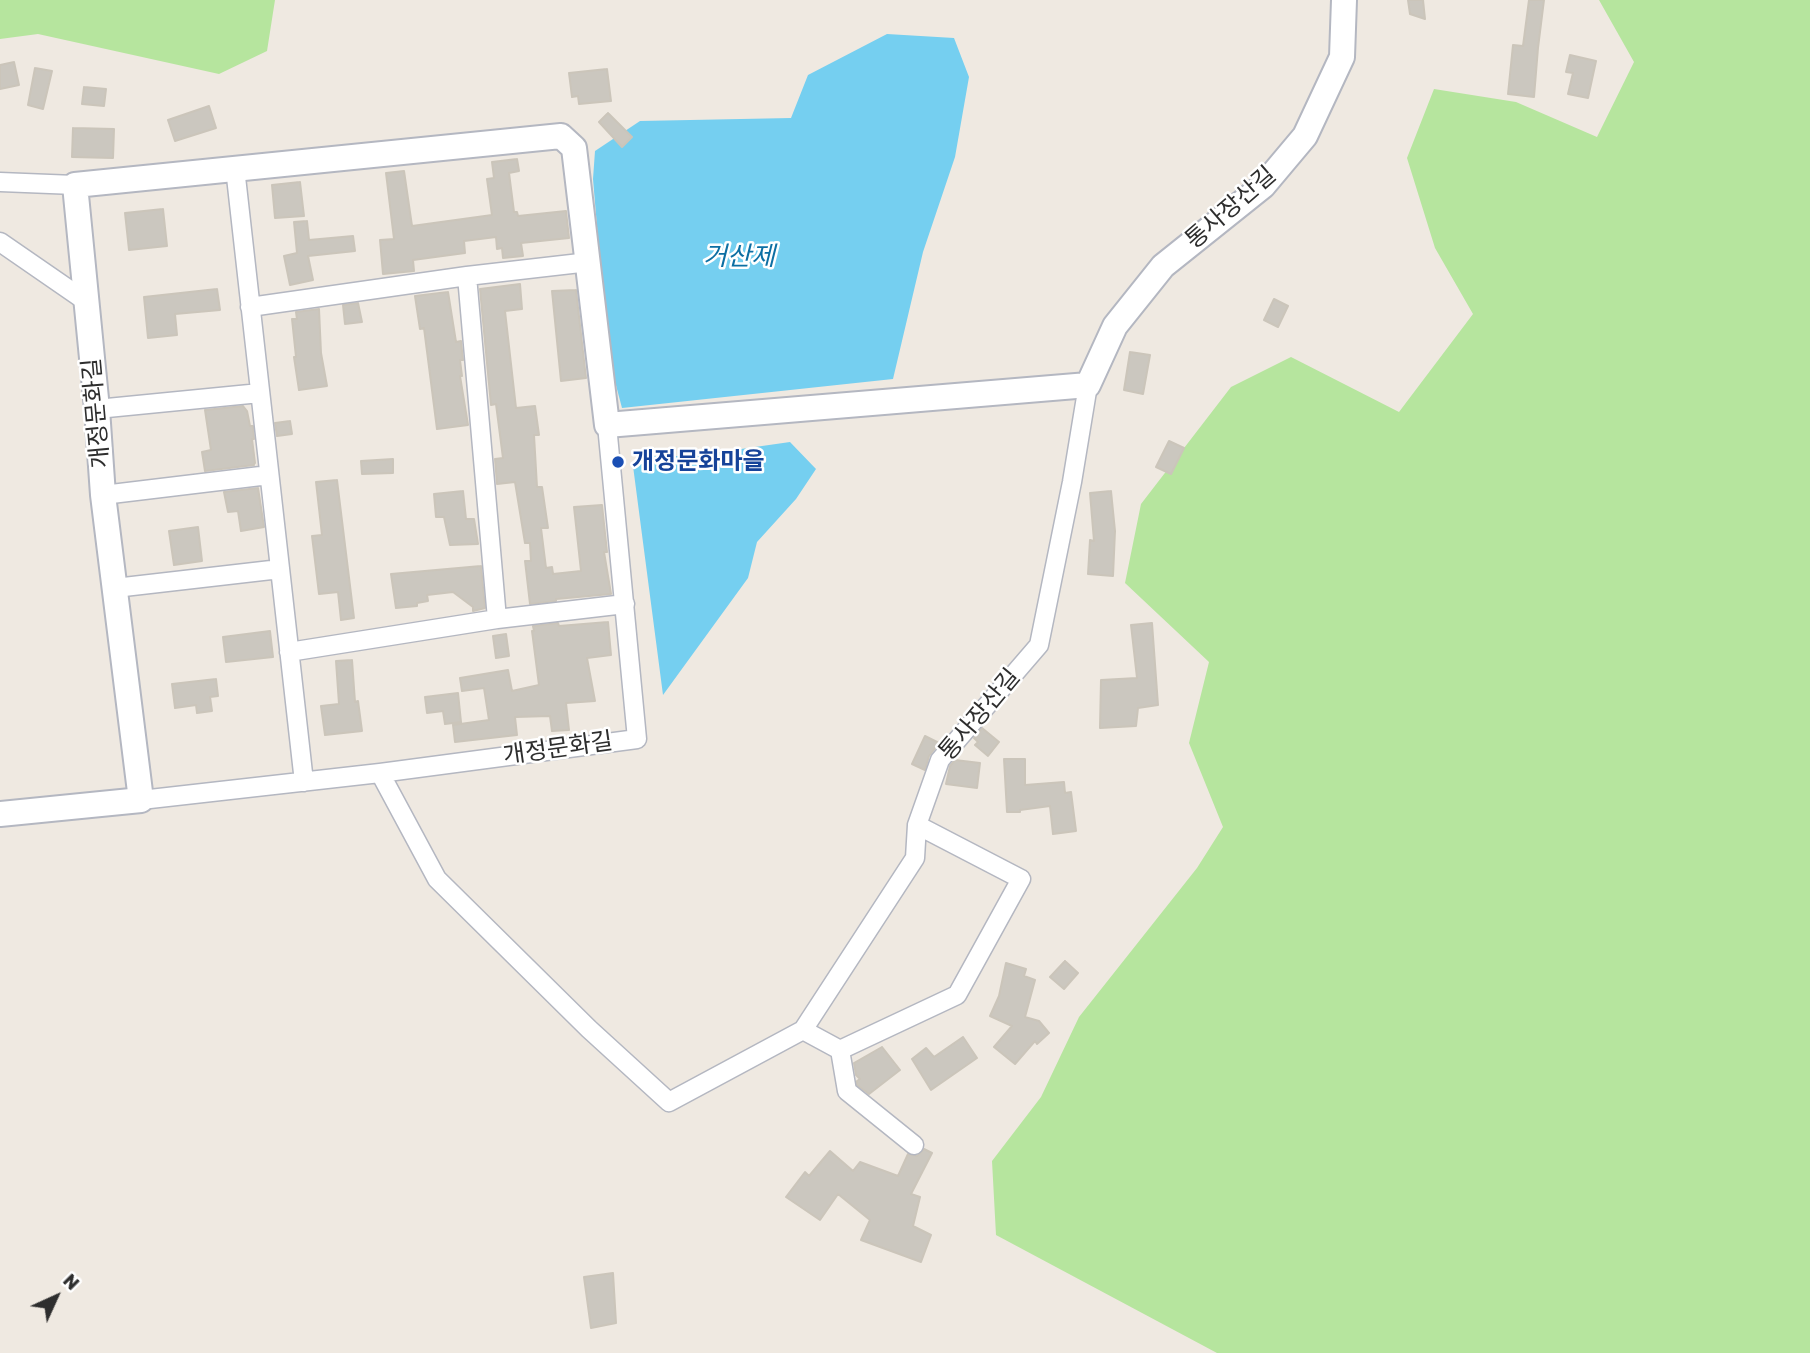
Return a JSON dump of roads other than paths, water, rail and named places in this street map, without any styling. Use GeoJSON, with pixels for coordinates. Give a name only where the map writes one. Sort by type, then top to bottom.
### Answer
{"type":"FeatureCollection","features":[{"type":"Feature","properties":{"kind":"street","name":"통사장산길"},"geometry":{"type":"LineString","coordinates":[[380,773],[437,879],[589,1029],[669,1102],[803,1030],[915,858],[917,825],[940,760],[1039,645],[1072,482],[1088,385],[1115,326],[1163,267],[1263,186],[1305,136],[1342,57],[1344,0]]}},
{"type":"Feature","properties":{"kind":"street","name":"개정문화길"},"geometry":{"type":"LineString","coordinates":[[0,814],[141,800],[304,782],[637,739],[589,262],[574,148],[561,136],[75,185],[103,495],[141,800]]}},
{"type":"Feature","properties":{"kind":"street"},"geometry":{"type":"LineString","coordinates":[[235,168],[304,782]]}},
{"type":"Feature","properties":{"kind":"street"},"geometry":{"type":"LineString","coordinates":[[0,182],[75,185]]}},
{"type":"Feature","properties":{"kind":"street"},"geometry":{"type":"LineString","coordinates":[[0,242],[87,302]]}},
{"type":"Feature","properties":{"kind":"street"},"geometry":{"type":"LineString","coordinates":[[250,307],[467,276],[589,262]]}},
{"type":"Feature","properties":{"kind":"street"},"geometry":{"type":"LineString","coordinates":[[467,276],[497,620]]}},
{"type":"Feature","properties":{"kind":"street"},"geometry":{"type":"LineString","coordinates":[[607,425],[1088,385]]}},
{"type":"Feature","properties":{"kind":"street"},"geometry":{"type":"LineString","coordinates":[[97,409],[260,393]]}},
{"type":"Feature","properties":{"kind":"street"},"geometry":{"type":"LineString","coordinates":[[103,495],[269,475]]}},
{"type":"Feature","properties":{"kind":"street"},"geometry":{"type":"LineString","coordinates":[[115,588],[280,569]]}},
{"type":"Feature","properties":{"kind":"street"},"geometry":{"type":"LineString","coordinates":[[289,652],[497,620],[625,604]]}},
{"type":"Feature","properties":{"kind":"street"},"geometry":{"type":"LineString","coordinates":[[840,1050],[957,995],[1021,879],[917,825]]}},
{"type":"Feature","properties":{"kind":"street"},"geometry":{"type":"LineString","coordinates":[[803,1030],[840,1050]]}},
{"type":"Feature","properties":{"kind":"street"},"geometry":{"type":"LineString","coordinates":[[840,1050],[847,1091],[914,1145]]}},
{"type":"Feature","properties":{"kind":"water","name":"거산제"},"geometry":{"type":"Polygon","coordinates":[[[887,34],[954,38],[969,77],[955,157],[923,252],[893,379],[622,408],[612,370],[601,274],[593,179],[595,151],[640,121],[791,118],[808,75],[887,34]]]}},
{"type":"Feature","properties":{"kind":"water"},"geometry":{"type":"Polygon","coordinates":[[[790,442],[816,469],[796,499],[757,542],[748,578],[663,695],[633,466],[650,456],[692,456],[790,442]]]}},
{"type":"Feature","properties":{"kind":"place","name":"개정문화마을"},"geometry":{"type":"Point","coordinates":[618,462]}}]}
